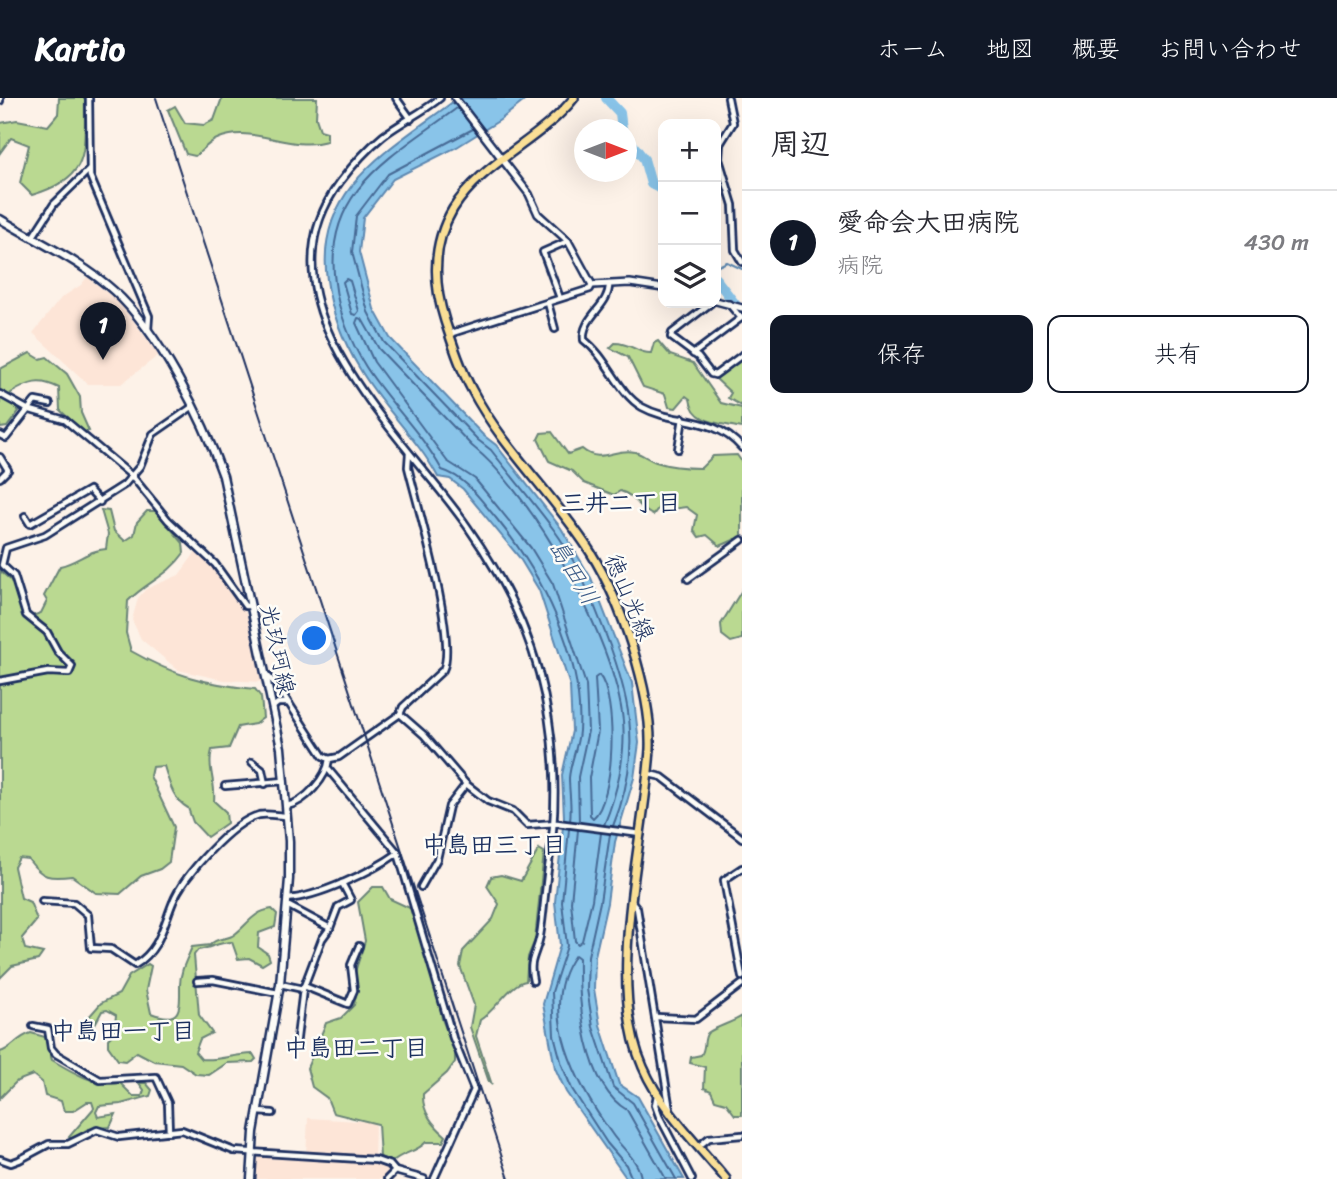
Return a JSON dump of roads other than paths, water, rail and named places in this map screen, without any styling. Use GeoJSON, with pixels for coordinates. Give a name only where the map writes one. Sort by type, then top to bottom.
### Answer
{"type":"FeatureCollection","features":[{"type":"Feature","properties":{"kind":"main road","name":"徳山光線"},"geometry":{"type":"LineString","coordinates":[[574,98],[539,135],[502,157],[463,195],[444,228],[438,247],[436,282],[449,334],[473,392],[581,538],[605,579],[648,701],[651,726],[649,774],[626,961],[628,1023],[635,1048],[657,1094],[726,1179]]}},
{"type":"Feature","properties":{"kind":"main road","name":"光玖珂線"},"geometry":{"type":"LineString","coordinates":[[0,219],[113,290],[148,331],[192,407],[223,476],[273,707],[287,806],[287,902],[280,984],[252,1152],[251,1179]]}},
{"type":"Feature","properties":{"kind":"street"},"geometry":{"type":"LineString","coordinates":[[89,98],[89,170],[149,316],[148,331]]}},
{"type":"Feature","properties":{"kind":"street"},"geometry":{"type":"LineString","coordinates":[[396,98],[411,119]]}},
{"type":"Feature","properties":{"kind":"street"},"geometry":{"type":"LineString","coordinates":[[440,98],[374,144],[340,182],[320,218],[313,253],[316,298],[334,343],[367,398],[486,553],[501,579],[533,653],[550,720],[555,823],[540,936],[529,965],[533,981]]}},
{"type":"Feature","properties":{"kind":"street"},"geometry":{"type":"LineString","coordinates":[[455,98],[529,194],[538,214],[568,242],[592,285]]}},
{"type":"Feature","properties":{"kind":"street"},"geometry":{"type":"LineString","coordinates":[[728,98],[734,118],[720,144],[719,159],[733,205],[735,250],[742,262]]}},
{"type":"Feature","properties":{"kind":"street"},"geometry":{"type":"LineString","coordinates":[[32,238],[54,204],[89,170]]}},
{"type":"Feature","properties":{"kind":"street"},"geometry":{"type":"LineString","coordinates":[[560,298],[543,252],[568,242]]}},
{"type":"Feature","properties":{"kind":"street"},"geometry":{"type":"LineString","coordinates":[[449,334],[548,303],[592,285],[643,283],[658,287]]}},
{"type":"Feature","properties":{"kind":"street"},"geometry":{"type":"LineString","coordinates":[[609,284],[607,299],[594,312],[584,332],[584,340],[598,351],[629,395],[642,407],[726,433],[742,448]]}},
{"type":"Feature","properties":{"kind":"street"},"geometry":{"type":"LineString","coordinates":[[548,303],[555,329]]}},
{"type":"Feature","properties":{"kind":"street"},"geometry":{"type":"LineString","coordinates":[[721,303],[742,307]]}},
{"type":"Feature","properties":{"kind":"street"},"geometry":{"type":"LineString","coordinates":[[693,354],[741,318],[729,304]]}},
{"type":"Feature","properties":{"kind":"street"},"geometry":{"type":"LineString","coordinates":[[706,308],[672,333],[671,337],[693,354],[711,374],[742,355]]}},
{"type":"Feature","properties":{"kind":"street"},"geometry":{"type":"LineString","coordinates":[[0,394],[27,409],[65,420],[132,476],[168,520],[215,564],[245,606],[251,606]]}},
{"type":"Feature","properties":{"kind":"street"},"geometry":{"type":"LineString","coordinates":[[0,435],[6,438],[35,401],[50,404]]}},
{"type":"Feature","properties":{"kind":"street"},"geometry":{"type":"LineString","coordinates":[[0,681],[48,672],[69,673],[72,666],[58,652],[47,632],[26,615],[14,576],[2,565],[3,553],[10,547],[45,535],[100,502],[132,476],[153,435],[192,407]]}},
{"type":"Feature","properties":{"kind":"street"},"geometry":{"type":"LineString","coordinates":[[678,449],[683,418]]}},
{"type":"Feature","properties":{"kind":"street"},"geometry":{"type":"LineString","coordinates":[[400,714],[403,707],[445,666],[441,604],[408,467],[409,452]]}},
{"type":"Feature","properties":{"kind":"street"},"geometry":{"type":"LineString","coordinates":[[0,457],[8,470],[0,478]]}},
{"type":"Feature","properties":{"kind":"street"},"geometry":{"type":"LineString","coordinates":[[25,516],[30,524],[89,490],[100,502]]}},
{"type":"Feature","properties":{"kind":"street"},"geometry":{"type":"LineString","coordinates":[[688,579],[742,540]]}},
{"type":"Feature","properties":{"kind":"street"},"geometry":{"type":"LineString","coordinates":[[266,674],[323,757],[339,757],[396,714],[400,714],[406,716],[444,756],[466,784],[488,801],[513,811],[527,825],[555,823],[642,834]]}},
{"type":"Feature","properties":{"kind":"street"},"geometry":{"type":"LineString","coordinates":[[273,707],[284,702],[289,704]]}},
{"type":"Feature","properties":{"kind":"street"},"geometry":{"type":"LineString","coordinates":[[287,806],[295,803],[321,781],[328,769],[329,759]]}},
{"type":"Feature","properties":{"kind":"street"},"geometry":{"type":"LineString","coordinates":[[252,762],[262,770],[265,784]]}},
{"type":"Feature","properties":{"kind":"street"},"geometry":{"type":"LineString","coordinates":[[328,769],[398,853],[453,1038],[474,1090],[434,1179]]}},
{"type":"Feature","properties":{"kind":"street"},"geometry":{"type":"LineString","coordinates":[[649,774],[662,777],[742,838]]}},
{"type":"Feature","properties":{"kind":"street"},"geometry":{"type":"LineString","coordinates":[[225,786],[285,781]]}},
{"type":"Feature","properties":{"kind":"street"},"geometry":{"type":"LineString","coordinates":[[421,887],[437,859],[449,806],[466,784]]}},
{"type":"Feature","properties":{"kind":"street"},"geometry":{"type":"LineString","coordinates":[[43,901],[74,903],[88,915],[91,948],[116,950],[135,965],[149,954],[160,939],[176,895],[203,858],[246,821],[259,816],[287,816]]}},
{"type":"Feature","properties":{"kind":"street"},"geometry":{"type":"LineString","coordinates":[[287,902],[312,896],[342,883],[385,863],[398,853]]}},
{"type":"Feature","properties":{"kind":"street"},"geometry":{"type":"LineString","coordinates":[[742,868],[724,880],[742,977]]}},
{"type":"Feature","properties":{"kind":"street"},"geometry":{"type":"LineString","coordinates":[[296,1046],[304,988],[338,907],[351,900],[342,883]]}},
{"type":"Feature","properties":{"kind":"street"},"geometry":{"type":"LineString","coordinates":[[287,902],[330,928]]}},
{"type":"Feature","properties":{"kind":"street"},"geometry":{"type":"LineString","coordinates":[[633,903],[641,923],[670,1110]]}},
{"type":"Feature","properties":{"kind":"street"},"geometry":{"type":"LineString","coordinates":[[280,984],[304,988],[348,1004],[354,990],[351,965],[359,946]]}},
{"type":"Feature","properties":{"kind":"street"},"geometry":{"type":"LineString","coordinates":[[197,981],[213,980],[279,993]]}},
{"type":"Feature","properties":{"kind":"street"},"geometry":{"type":"LineString","coordinates":[[657,1017],[696,1019],[742,984]]}},
{"type":"Feature","properties":{"kind":"street"},"geometry":{"type":"LineString","coordinates":[[33,1026],[48,1029],[51,1048],[56,1054],[100,1080],[156,1077],[168,1103],[169,1132]]}},
{"type":"Feature","properties":{"kind":"street"},"geometry":{"type":"LineString","coordinates":[[657,1094],[655,1105],[659,1116],[692,1179]]}},
{"type":"Feature","properties":{"kind":"street"},"geometry":{"type":"LineString","coordinates":[[258,1112],[273,1113]]}},
{"type":"Feature","properties":{"kind":"street"},"geometry":{"type":"LineString","coordinates":[[0,1159],[12,1163],[49,1144],[68,1144],[97,1130],[119,1137],[188,1131],[224,1148],[376,1160],[390,1164],[396,1171],[424,1179]]}},
{"type":"Feature","properties":{"kind":"street"},"geometry":{"type":"LineString","coordinates":[[699,1146],[709,1138],[742,1135]]}},
{"type":"Feature","properties":{"kind":"street"},"geometry":{"type":"LineString","coordinates":[[387,1179],[396,1171]]}},
{"type":"Feature","properties":{"kind":"water","name":"島田川"},"geometry":{"type":"Polygon","coordinates":[[[458,98],[528,98],[500,120],[457,147],[393,179],[363,218],[359,252],[374,309],[390,338],[483,435],[496,445],[561,528],[591,578],[632,683],[639,743],[634,778],[615,842],[607,903],[595,956],[594,989],[600,1025],[619,1084],[638,1097],[684,1179],[627,1179],[566,1092],[555,1068],[543,1004],[560,945],[555,902],[564,817],[562,775],[572,731],[570,686],[539,590],[519,557],[463,489],[450,479],[438,477],[369,383],[344,338],[329,292],[326,247],[333,219],[346,194],[385,152],[458,98]]]}},
{"type":"Feature","properties":{"kind":"waterway"},"geometry":{"type":"LineString","coordinates":[[606,98],[620,113],[621,119]]}},
{"type":"Feature","properties":{"kind":"waterway"},"geometry":{"type":"LineString","coordinates":[[637,150],[644,159],[651,184],[658,188]]}},
{"type":"Feature","properties":{"kind":"waterway"},"geometry":{"type":"LineString","coordinates":[[721,265],[727,262],[742,269]]}},
{"type":"Feature","properties":{"kind":"waterway"},"geometry":{"type":"LineString","coordinates":[[721,286],[742,313]]}},
{"type":"Feature","properties":{"kind":"railway"},"geometry":{"type":"LineString","coordinates":[[156,98],[509,1179]]}},
{"type":"Feature","properties":{"kind":"place","name":"愛命会大田病院"},"geometry":{"type":"Point","coordinates":[103,360]}},
{"type":"Feature","properties":{"kind":"district","name":"三井二丁目"},"geometry":{"type":"Point","coordinates":[621,503]}},
{"type":"Feature","properties":{"kind":"district","name":"中島田三丁目"},"geometry":{"type":"Point","coordinates":[494,845]}},
{"type":"Feature","properties":{"kind":"district","name":"中島田一丁目"},"geometry":{"type":"Point","coordinates":[123,1031]}},
{"type":"Feature","properties":{"kind":"district","name":"中島田二丁目"},"geometry":{"type":"Point","coordinates":[356,1048]}}]}
